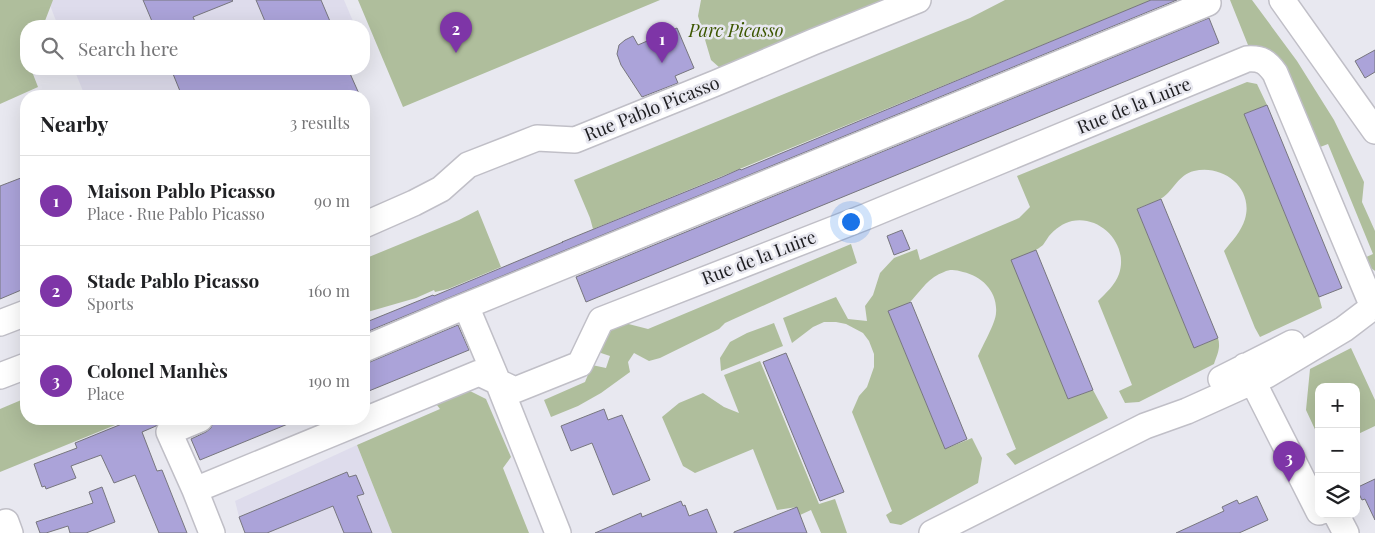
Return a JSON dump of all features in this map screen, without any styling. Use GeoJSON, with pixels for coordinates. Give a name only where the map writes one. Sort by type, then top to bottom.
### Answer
{"type":"FeatureCollection","features":[{"type":"Feature","properties":{"kind":"street","name":"Rue Pablo Picasso"},"geometry":{"type":"LineString","coordinates":[[370,222],[414,204],[441,189],[468,165],[537,138],[575,140],[918,0]]}},
{"type":"Feature","properties":{"kind":"street"},"geometry":{"type":"LineString","coordinates":[[1282,0],[1375,131]]}},
{"type":"Feature","properties":{"kind":"street"},"geometry":{"type":"LineString","coordinates":[[370,346],[1208,3]]}},
{"type":"Feature","properties":{"kind":"street","name":"Rue de la Luire"},"geometry":{"type":"LineString","coordinates":[[370,418],[479,373],[515,390],[580,364],[601,320],[865,217],[1238,63],[1256,58],[1265,62],[1276,73],[1374,307]]}},
{"type":"Feature","properties":{"kind":"street"},"geometry":{"type":"LineString","coordinates":[[466,306],[558,533]]}},
{"type":"Feature","properties":{"kind":"street"},"geometry":{"type":"LineString","coordinates":[[932,533],[1144,426],[1176,402],[1256,371],[1339,319],[1374,307]]}},
{"type":"Feature","properties":{"kind":"street"},"geometry":{"type":"LineString","coordinates":[[0,323],[20,315]]}},
{"type":"Feature","properties":{"kind":"street"},"geometry":{"type":"LineString","coordinates":[[0,376],[20,368]]}},
{"type":"Feature","properties":{"kind":"street"},"geometry":{"type":"LineString","coordinates":[[1256,371],[1316,473]]}},
{"type":"Feature","properties":{"kind":"street"},"geometry":{"type":"LineString","coordinates":[[1256,371],[1315,504]]}},
{"type":"Feature","properties":{"kind":"street"},"geometry":{"type":"LineString","coordinates":[[186,425],[169,432],[212,533]]}},
{"type":"Feature","properties":{"kind":"street","name":"Rue de la Luire"},"geometry":{"type":"LineString","coordinates":[[195,490],[353,425]]}},
{"type":"Feature","properties":{"kind":"street"},"geometry":{"type":"LineString","coordinates":[[1322,518],[1329,533]]}},
{"type":"Feature","properties":{"kind":"street"},"geometry":{"type":"LineString","coordinates":[[1338,518],[1346,533]]}},
{"type":"Feature","properties":{"kind":"shaded area"},"geometry":{"type":"Polygon","coordinates":[[[48,0],[344,0],[352,20],[56,20],[48,0]]]}},
{"type":"Feature","properties":{"kind":"shaded area"},"geometry":{"type":"Polygon","coordinates":[[[76,75],[307,75],[272,88],[273,90],[83,90],[76,75]]]}},
{"type":"Feature","properties":{"kind":"shaded area"},"geometry":{"type":"Polygon","coordinates":[[[357,445],[392,533],[245,533],[235,501],[357,445]]]}},
{"type":"Feature","properties":{"kind":"green space"},"geometry":{"type":"Polygon","coordinates":[[[0,0],[53,0],[45,20],[20,20],[20,75],[33,75],[38,87],[31,90],[20,90],[20,95],[0,104],[0,0]]]}},
{"type":"Feature","properties":{"kind":"green space"},"geometry":{"type":"Polygon","coordinates":[[[358,0],[660,0],[403,107],[370,29],[370,20],[366,20],[358,0]]]}},
{"type":"Feature","properties":{"kind":"green space","name":"Parc Picasso"},"geometry":{"type":"Polygon","coordinates":[[[701,0],[897,0],[720,68],[711,60],[698,16],[701,0]]]}},
{"type":"Feature","properties":{"kind":"green space"},"geometry":{"type":"Polygon","coordinates":[[[1005,0],[1152,0],[593,229],[574,180],[970,18],[1005,0]]]}},
{"type":"Feature","properties":{"kind":"green space"},"geometry":{"type":"Polygon","coordinates":[[[1230,0],[1252,0],[1297,61],[1334,120],[1364,182],[1362,202],[1375,231],[1375,271],[1364,258],[1373,254],[1328,144],[1315,149],[1250,50],[1230,0]]]}},
{"type":"Feature","properties":{"kind":"green space"},"geometry":{"type":"Polygon","coordinates":[[[1247,82],[1257,84],[1267,105],[1244,114],[1322,308],[1260,337],[1224,251],[1236,236],[1245,219],[1247,208],[1245,197],[1234,181],[1225,175],[1205,170],[1189,173],[1180,179],[1162,198],[1137,209],[1194,348],[1218,338],[1218,351],[1214,364],[1139,402],[1125,403],[1119,391],[1132,385],[1098,301],[1110,289],[1119,274],[1120,253],[1110,234],[1102,227],[1083,220],[1072,221],[1062,225],[1051,233],[1039,248],[1012,260],[1068,399],[1093,390],[1108,418],[1015,465],[1006,454],[1016,449],[978,356],[995,317],[996,305],[994,298],[982,281],[970,274],[953,270],[939,274],[926,284],[910,302],[888,311],[945,449],[972,438],[982,458],[978,483],[901,525],[890,523],[886,515],[892,511],[852,412],[859,396],[867,387],[874,367],[874,354],[869,341],[863,333],[846,324],[824,322],[813,327],[792,343],[783,318],[836,297],[848,319],[867,321],[865,306],[873,295],[880,273],[894,258],[917,249],[920,260],[1019,218],[1030,207],[1017,176],[1247,82]]]}},
{"type":"Feature","properties":{"kind":"green space"},"geometry":{"type":"Polygon","coordinates":[[[478,210],[501,267],[448,289],[435,292],[434,290],[416,298],[370,311],[370,257],[459,220],[478,210]]]}},
{"type":"Feature","properties":{"kind":"green space"},"geometry":{"type":"Polygon","coordinates":[[[851,244],[857,263],[725,323],[719,329],[660,358],[649,361],[634,353],[628,362],[630,372],[601,393],[578,406],[551,417],[544,400],[585,382],[592,365],[606,368],[610,356],[595,351],[609,319],[648,329],[851,244]]]}},
{"type":"Feature","properties":{"kind":"green space"},"geometry":{"type":"Polygon","coordinates":[[[774,323],[783,346],[721,371],[720,358],[730,342],[747,333],[774,323]]]}},
{"type":"Feature","properties":{"kind":"green space"},"geometry":{"type":"Polygon","coordinates":[[[1351,348],[1375,400],[1375,426],[1360,433],[1360,383],[1315,383],[1315,429],[1306,410],[1310,369],[1351,348]]]}},
{"type":"Feature","properties":{"kind":"green space"},"geometry":{"type":"Polygon","coordinates":[[[760,361],[819,504],[835,499],[847,533],[821,533],[811,510],[800,515],[797,507],[777,510],[753,449],[695,473],[683,466],[662,417],[679,403],[703,393],[724,407],[739,413],[724,375],[760,361]]]}},
{"type":"Feature","properties":{"kind":"green space"},"geometry":{"type":"Polygon","coordinates":[[[468,390],[486,399],[511,457],[503,468],[529,533],[392,533],[357,445],[440,409],[433,400],[468,390]]]}},
{"type":"Feature","properties":{"kind":"green space"},"geometry":{"type":"Polygon","coordinates":[[[20,401],[20,425],[115,425],[0,472],[0,409],[20,401]]]}},
{"type":"Feature","properties":{"kind":"building"},"geometry":{"type":"Polygon","coordinates":[[[143,0],[233,1],[193,17],[194,20],[151,20],[143,0]]]}},
{"type":"Feature","properties":{"kind":"building"},"geometry":{"type":"Polygon","coordinates":[[[256,0],[321,0],[329,20],[264,20],[256,0]]]}},
{"type":"Feature","properties":{"kind":"building"},"geometry":{"type":"Polygon","coordinates":[[[1151,0],[1177,0],[370,331],[370,321],[741,170],[1151,0]]]}},
{"type":"Feature","properties":{"kind":"building"},"geometry":{"type":"Polygon","coordinates":[[[1209,18],[1219,43],[586,302],[576,277],[1209,18]]]}},
{"type":"Feature","properties":{"kind":"building"},"geometry":{"type":"Polygon","coordinates":[[[677,28],[694,68],[675,76],[678,83],[642,97],[621,65],[617,54],[619,45],[633,36],[638,45],[677,28]]]}},
{"type":"Feature","properties":{"kind":"building"},"geometry":{"type":"Polygon","coordinates":[[[1375,50],[1375,72],[1365,78],[1355,61],[1375,50]]]}},
{"type":"Feature","properties":{"kind":"building"},"geometry":{"type":"Polygon","coordinates":[[[173,75],[351,75],[357,90],[180,90],[173,75]]]}},
{"type":"Feature","properties":{"kind":"building"},"geometry":{"type":"Polygon","coordinates":[[[1267,105],[1342,288],[1319,297],[1244,114],[1267,105]]]}},
{"type":"Feature","properties":{"kind":"building"},"geometry":{"type":"Polygon","coordinates":[[[20,178],[20,291],[0,299],[0,186],[20,178]]]}},
{"type":"Feature","properties":{"kind":"building"},"geometry":{"type":"Polygon","coordinates":[[[1161,199],[1218,338],[1194,348],[1137,209],[1161,199]]]}},
{"type":"Feature","properties":{"kind":"building"},"geometry":{"type":"Polygon","coordinates":[[[902,230],[910,249],[894,255],[887,236],[902,230]]]}},
{"type":"Feature","properties":{"kind":"building"},"geometry":{"type":"Polygon","coordinates":[[[1036,250],[1093,390],[1068,399],[1011,260],[1036,250]]]}},
{"type":"Feature","properties":{"kind":"building"},"geometry":{"type":"Polygon","coordinates":[[[911,302],[967,439],[945,449],[888,311],[911,302]]]}},
{"type":"Feature","properties":{"kind":"building"},"geometry":{"type":"Polygon","coordinates":[[[458,325],[469,350],[370,391],[370,362],[458,325]]]}},
{"type":"Feature","properties":{"kind":"building"},"geometry":{"type":"Polygon","coordinates":[[[786,353],[844,492],[820,501],[763,362],[786,353]]]}},
{"type":"Feature","properties":{"kind":"building"},"geometry":{"type":"Polygon","coordinates":[[[604,409],[608,420],[622,415],[650,480],[613,495],[592,443],[571,451],[561,426],[604,409]]]}},
{"type":"Feature","properties":{"kind":"building"},"geometry":{"type":"Polygon","coordinates":[[[119,425],[157,425],[142,432],[157,471],[162,470],[187,533],[159,533],[135,475],[114,483],[101,455],[71,466],[76,478],[46,489],[45,486],[42,487],[34,464],[77,448],[75,443],[119,425]]]}},
{"type":"Feature","properties":{"kind":"building"},"geometry":{"type":"Polygon","coordinates":[[[212,425],[285,425],[200,460],[191,439],[211,428],[212,425]]]}},
{"type":"Feature","properties":{"kind":"building"},"geometry":{"type":"Polygon","coordinates":[[[347,472],[349,477],[356,475],[364,494],[357,496],[372,533],[344,533],[333,506],[267,533],[245,533],[239,517],[347,472]]]}},
{"type":"Feature","properties":{"kind":"building"},"geometry":{"type":"Polygon","coordinates":[[[1375,479],[1375,520],[1365,499],[1362,500],[1360,496],[1360,486],[1375,479]]]}},
{"type":"Feature","properties":{"kind":"building"},"geometry":{"type":"Polygon","coordinates":[[[102,487],[115,522],[86,533],[70,533],[68,526],[40,533],[36,522],[93,503],[89,492],[102,487]]]}},
{"type":"Feature","properties":{"kind":"building"},"geometry":{"type":"Polygon","coordinates":[[[1257,496],[1268,520],[1239,533],[1176,533],[1224,511],[1222,507],[1237,500],[1239,504],[1257,496]]]}},
{"type":"Feature","properties":{"kind":"building"},"geometry":{"type":"Polygon","coordinates":[[[681,501],[683,506],[685,505],[689,516],[707,509],[717,533],[595,533],[641,513],[642,517],[681,501]]]}},
{"type":"Feature","properties":{"kind":"building"},"geometry":{"type":"Polygon","coordinates":[[[797,507],[807,533],[734,533],[734,532],[797,507]]]}},
{"type":"Feature","properties":{"kind":"place","name":"Stade Pablo Picasso"},"geometry":{"type":"Point","coordinates":[456,53]}},
{"type":"Feature","properties":{"kind":"place","name":"Maison Pablo Picasso"},"geometry":{"type":"Point","coordinates":[662,63]}},
{"type":"Feature","properties":{"kind":"place","name":"Colonel Manhès"},"geometry":{"type":"Point","coordinates":[1289,482]}}]}
